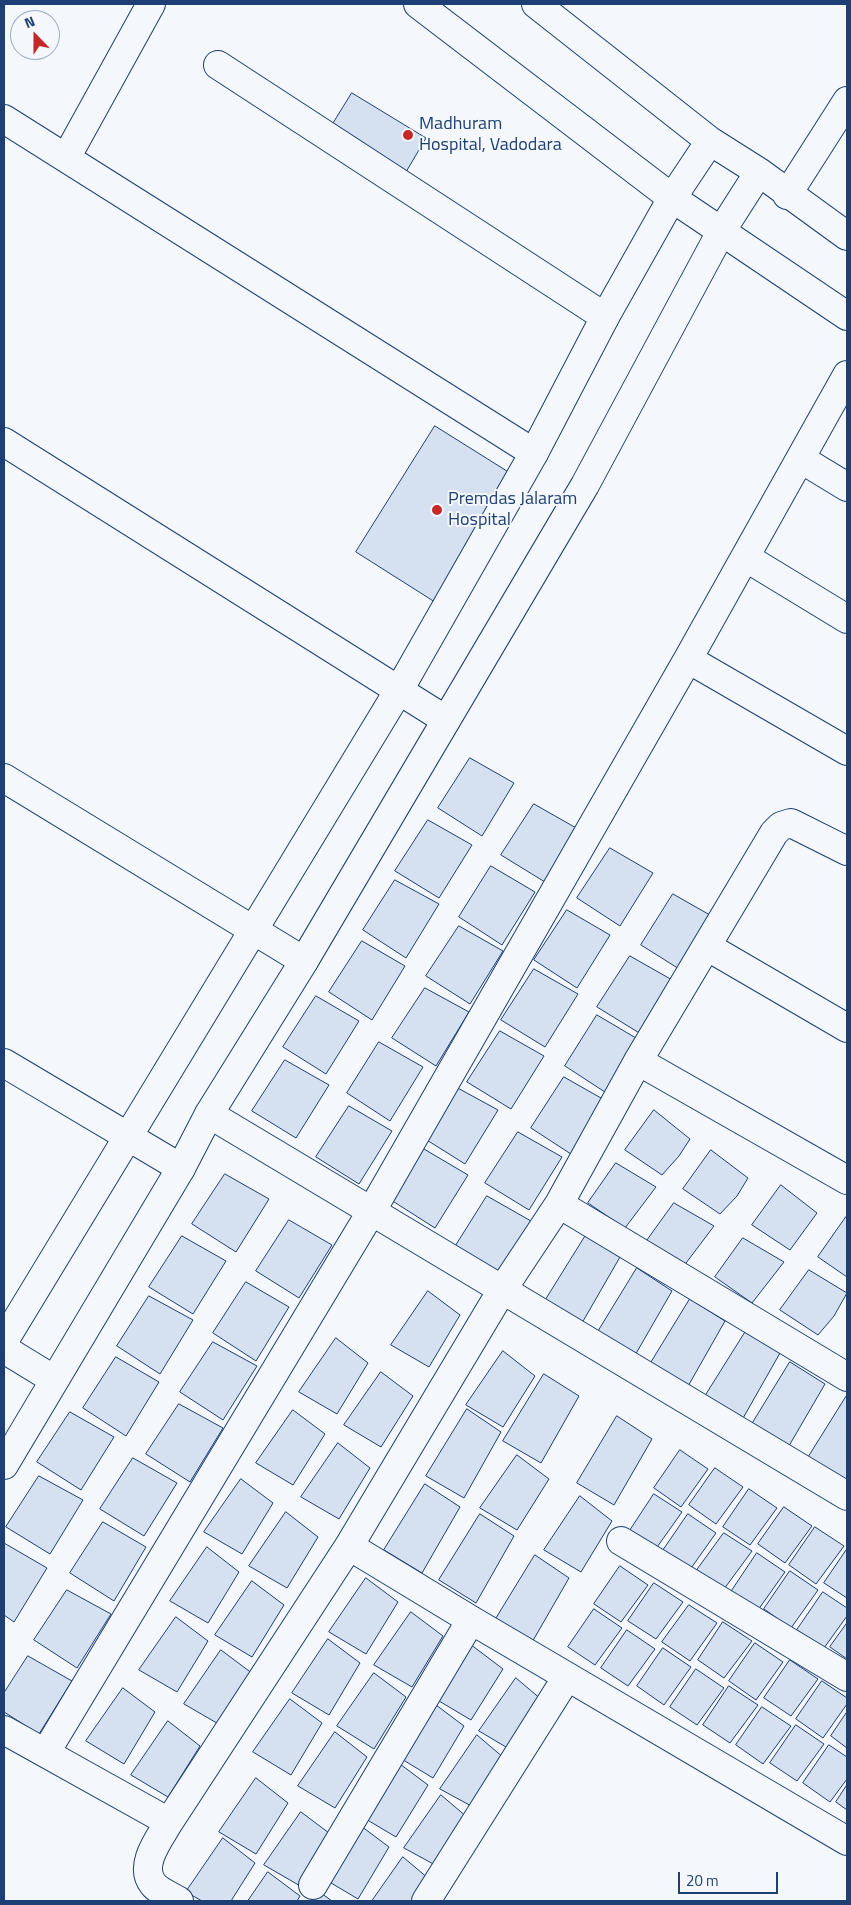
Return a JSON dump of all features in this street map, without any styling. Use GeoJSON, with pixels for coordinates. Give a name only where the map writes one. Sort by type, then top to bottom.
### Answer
{"type":"FeatureCollection","features":[{"type":"Feature","properties":{"kind":"street"},"geometry":{"type":"LineString","coordinates":[[66,158],[152,4]]}},
{"type":"Feature","properties":{"kind":"street"},"geometry":{"type":"LineString","coordinates":[[418,4],[672,198],[847,316]]}},
{"type":"Feature","properties":{"kind":"street"},"geometry":{"type":"LineString","coordinates":[[536,4],[710,141],[759,172],[787,195],[847,236]]}},
{"type":"Feature","properties":{"kind":"street"},"geometry":{"type":"LineString","coordinates":[[218,65],[606,317]]}},
{"type":"Feature","properties":{"kind":"street"},"geometry":{"type":"LineString","coordinates":[[787,195],[847,101]]}},
{"type":"Feature","properties":{"kind":"street"},"geometry":{"type":"LineString","coordinates":[[4,119],[534,453]]}},
{"type":"Feature","properties":{"kind":"street"},"geometry":{"type":"LineString","coordinates":[[4,1341],[399,690],[534,453],[672,198],[710,141]]}},
{"type":"Feature","properties":{"kind":"street"},"geometry":{"type":"LineString","coordinates":[[4,1465],[53,1379],[181,1168],[208,1114],[304,961],[585,485],[722,230],[759,172]]}},
{"type":"Feature","properties":{"kind":"street"},"geometry":{"type":"LineString","coordinates":[[46,1752],[371,1212],[688,660],[847,375]]}},
{"type":"Feature","properties":{"kind":"street"},"geometry":{"type":"LineString","coordinates":[[4,442],[446,720]]}},
{"type":"Feature","properties":{"kind":"street"},"geometry":{"type":"LineString","coordinates":[[801,459],[847,486]]}},
{"type":"Feature","properties":{"kind":"street"},"geometry":{"type":"LineString","coordinates":[[745,557],[847,619]]}},
{"type":"Feature","properties":{"kind":"street"},"geometry":{"type":"LineString","coordinates":[[688,660],[847,751]]}},
{"type":"Feature","properties":{"kind":"street"},"geometry":{"type":"LineString","coordinates":[[4,778],[304,961]]}},
{"type":"Feature","properties":{"kind":"street"},"geometry":{"type":"LineString","coordinates":[[179,1901],[153,1884],[148,1868],[150,1858],[169,1822],[349,1546],[502,1290],[559,1204],[638,1060],[708,947],[774,833],[781,826],[791,824],[847,851]]}},
{"type":"Feature","properties":{"kind":"street"},"geometry":{"type":"LineString","coordinates":[[708,947],[847,1028]]}},
{"type":"Feature","properties":{"kind":"street"},"geometry":{"type":"LineString","coordinates":[[638,1060],[847,1180]]}},
{"type":"Feature","properties":{"kind":"street"},"geometry":{"type":"LineString","coordinates":[[4,1063],[181,1168]]}},
{"type":"Feature","properties":{"kind":"street"},"geometry":{"type":"LineString","coordinates":[[208,1114],[847,1496]]}},
{"type":"Feature","properties":{"kind":"street"},"geometry":{"type":"LineString","coordinates":[[559,1204],[847,1377]]}},
{"type":"Feature","properties":{"kind":"street"},"geometry":{"type":"LineString","coordinates":[[4,1349],[53,1379]]}},
{"type":"Feature","properties":{"kind":"street"},"geometry":{"type":"LineString","coordinates":[[621,1541],[847,1677]]}},
{"type":"Feature","properties":{"kind":"street"},"geometry":{"type":"LineString","coordinates":[[349,1546],[567,1677],[847,1841]]}},
{"type":"Feature","properties":{"kind":"street"},"geometry":{"type":"LineString","coordinates":[[313,1885],[471,1620]]}},
{"type":"Feature","properties":{"kind":"street"},"geometry":{"type":"LineString","coordinates":[[426,1901],[567,1677]]}},
{"type":"Feature","properties":{"kind":"street"},"geometry":{"type":"LineString","coordinates":[[4,1730],[169,1822]]}},
{"type":"Feature","properties":{"kind":"building"},"geometry":{"type":"Polygon","coordinates":[[[352,93],[426,138],[406,172],[331,127],[352,93]]]}},
{"type":"Feature","properties":{"kind":"building"},"geometry":{"type":"Polygon","coordinates":[[[435,426],[518,478],[438,604],[356,552],[435,426]]]}},
{"type":"Feature","properties":{"kind":"building"},"geometry":{"type":"Polygon","coordinates":[[[470,758],[514,783],[482,836],[438,808],[470,758]]]}},
{"type":"Feature","properties":{"kind":"building"},"geometry":{"type":"Polygon","coordinates":[[[534,804],[578,829],[545,882],[501,855],[534,804]]]}},
{"type":"Feature","properties":{"kind":"building"},"geometry":{"type":"Polygon","coordinates":[[[428,820],[472,845],[439,898],[395,871],[428,820]]]}},
{"type":"Feature","properties":{"kind":"building"},"geometry":{"type":"Polygon","coordinates":[[[610,848],[653,873],[620,926],[577,898],[610,848]]]}},
{"type":"Feature","properties":{"kind":"building"},"geometry":{"type":"Polygon","coordinates":[[[491,866],[535,892],[502,945],[459,917],[491,866]]]}},
{"type":"Feature","properties":{"kind":"building"},"geometry":{"type":"Polygon","coordinates":[[[395,880],[439,904],[406,958],[363,930],[395,880]]]}},
{"type":"Feature","properties":{"kind":"building"},"geometry":{"type":"Polygon","coordinates":[[[673,894],[717,919],[684,972],[641,945],[673,894]]]}},
{"type":"Feature","properties":{"kind":"building"},"geometry":{"type":"Polygon","coordinates":[[[567,910],[610,935],[577,988],[534,960],[567,910]]]}},
{"type":"Feature","properties":{"kind":"building"},"geometry":{"type":"Polygon","coordinates":[[[459,926],[503,951],[470,1004],[426,976],[459,926]]]}},
{"type":"Feature","properties":{"kind":"building"},"geometry":{"type":"Polygon","coordinates":[[[362,941],[405,966],[372,1020],[329,992],[362,941]]]}},
{"type":"Feature","properties":{"kind":"building"},"geometry":{"type":"Polygon","coordinates":[[[630,956],[674,981],[641,1034],[597,1007],[630,956]]]}},
{"type":"Feature","properties":{"kind":"building"},"geometry":{"type":"Polygon","coordinates":[[[534,969],[578,994],[545,1047],[501,1020],[534,969]]]}},
{"type":"Feature","properties":{"kind":"building"},"geometry":{"type":"Polygon","coordinates":[[[425,988],[469,1012],[436,1066],[392,1038],[425,988]]]}},
{"type":"Feature","properties":{"kind":"building"},"geometry":{"type":"Polygon","coordinates":[[[316,996],[359,1021],[326,1074],[283,1047],[316,996]]]}},
{"type":"Feature","properties":{"kind":"building"},"geometry":{"type":"Polygon","coordinates":[[[597,1015],[641,1041],[608,1094],[565,1066],[597,1015]]]}},
{"type":"Feature","properties":{"kind":"building"},"geometry":{"type":"Polygon","coordinates":[[[500,1031],[544,1056],[511,1109],[467,1082],[500,1031]]]}},
{"type":"Feature","properties":{"kind":"building"},"geometry":{"type":"Polygon","coordinates":[[[379,1042],[423,1067],[390,1121],[347,1093],[379,1042]]]}},
{"type":"Feature","properties":{"kind":"building"},"geometry":{"type":"Polygon","coordinates":[[[285,1060],[329,1085],[296,1138],[252,1111],[285,1060]]]}},
{"type":"Feature","properties":{"kind":"building"},"geometry":{"type":"Polygon","coordinates":[[[564,1077],[608,1102],[574,1156],[531,1128],[564,1077]]]}},
{"type":"Feature","properties":{"kind":"building"},"geometry":{"type":"Polygon","coordinates":[[[454,1086],[498,1110],[465,1164],[422,1137],[454,1086]]]}},
{"type":"Feature","properties":{"kind":"building"},"geometry":{"type":"Polygon","coordinates":[[[349,1106],[392,1131],[359,1184],[316,1157],[349,1106]]]}},
{"type":"Feature","properties":{"kind":"building"},"geometry":{"type":"Polygon","coordinates":[[[654,1110],[690,1139],[679,1156],[662,1175],[625,1150],[654,1110]]]}},
{"type":"Feature","properties":{"kind":"building"},"geometry":{"type":"Polygon","coordinates":[[[518,1132],[562,1157],[529,1210],[485,1183],[518,1132]]]}},
{"type":"Feature","properties":{"kind":"building"},"geometry":{"type":"Polygon","coordinates":[[[424,1149],[468,1175],[435,1228],[391,1200],[424,1149]]]}},
{"type":"Feature","properties":{"kind":"building"},"geometry":{"type":"Polygon","coordinates":[[[711,1150],[748,1178],[737,1196],[720,1214],[683,1189],[711,1150]]]}},
{"type":"Feature","properties":{"kind":"building"},"geometry":{"type":"Polygon","coordinates":[[[616,1163],[656,1187],[625,1228],[588,1203],[616,1163]]]}},
{"type":"Feature","properties":{"kind":"building"},"geometry":{"type":"Polygon","coordinates":[[[225,1174],[269,1199],[236,1252],[192,1224],[225,1174]]]}},
{"type":"Feature","properties":{"kind":"building"},"geometry":{"type":"Polygon","coordinates":[[[781,1185],[817,1213],[790,1250],[752,1225],[781,1185]]]}},
{"type":"Feature","properties":{"kind":"building"},"geometry":{"type":"Polygon","coordinates":[[[487,1196],[531,1221],[498,1274],[455,1247],[487,1196]]]}},
{"type":"Feature","properties":{"kind":"building"},"geometry":{"type":"Polygon","coordinates":[[[674,1203],[714,1226],[683,1267],[646,1242],[674,1203]]]}},
{"type":"Feature","properties":{"kind":"building"},"geometry":{"type":"Polygon","coordinates":[[[846,1217],[847,1219],[847,1277],[818,1257],[846,1217]]]}},
{"type":"Feature","properties":{"kind":"building"},"geometry":{"type":"Polygon","coordinates":[[[289,1220],[332,1245],[299,1298],[256,1271],[289,1220]]]}},
{"type":"Feature","properties":{"kind":"building"},"geometry":{"type":"Polygon","coordinates":[[[586,1235],[620,1257],[582,1323],[545,1301],[586,1235]]]}},
{"type":"Feature","properties":{"kind":"building"},"geometry":{"type":"Polygon","coordinates":[[[182,1236],[226,1261],[193,1314],[149,1287],[182,1236]]]}},
{"type":"Feature","properties":{"kind":"building"},"geometry":{"type":"Polygon","coordinates":[[[743,1238],[784,1262],[752,1303],[715,1277],[743,1238]]]}},
{"type":"Feature","properties":{"kind":"building"},"geometry":{"type":"Polygon","coordinates":[[[637,1268],[672,1291],[634,1357],[596,1335],[637,1268]]]}},
{"type":"Feature","properties":{"kind":"building"},"geometry":{"type":"Polygon","coordinates":[[[809,1270],[847,1293],[834,1316],[818,1335],[780,1310],[809,1270]]]}},
{"type":"Feature","properties":{"kind":"building"},"geometry":{"type":"Polygon","coordinates":[[[246,1282],[289,1307],[256,1361],[213,1333],[246,1282]]]}},
{"type":"Feature","properties":{"kind":"building"},"geometry":{"type":"Polygon","coordinates":[[[428,1291],[460,1315],[429,1367],[391,1345],[428,1291]]]}},
{"type":"Feature","properties":{"kind":"building"},"geometry":{"type":"Polygon","coordinates":[[[149,1296],[193,1320],[160,1374],[117,1346],[149,1296]]]}},
{"type":"Feature","properties":{"kind":"building"},"geometry":{"type":"Polygon","coordinates":[[[690,1299],[725,1321],[687,1388],[649,1366],[690,1299]]]}},
{"type":"Feature","properties":{"kind":"building"},"geometry":{"type":"Polygon","coordinates":[[[746,1331],[780,1353],[742,1420],[704,1398],[746,1331]]]}},
{"type":"Feature","properties":{"kind":"building"},"geometry":{"type":"Polygon","coordinates":[[[336,1338],[368,1363],[337,1414],[299,1392],[336,1338]]]}},
{"type":"Feature","properties":{"kind":"building"},"geometry":{"type":"Polygon","coordinates":[[[213,1342],[257,1366],[223,1420],[180,1392],[213,1342]]]}},
{"type":"Feature","properties":{"kind":"building"},"geometry":{"type":"Polygon","coordinates":[[[503,1351],[535,1376],[503,1427],[466,1405],[503,1351]]]}},
{"type":"Feature","properties":{"kind":"building"},"geometry":{"type":"Polygon","coordinates":[[[116,1357],[159,1382],[126,1436],[83,1408],[116,1357]]]}},
{"type":"Feature","properties":{"kind":"building"},"geometry":{"type":"Polygon","coordinates":[[[790,1362],[825,1384],[786,1451],[749,1429],[790,1362]]]}},
{"type":"Feature","properties":{"kind":"building"},"geometry":{"type":"Polygon","coordinates":[[[381,1372],[413,1396],[381,1447],[344,1425],[381,1372]]]}},
{"type":"Feature","properties":{"kind":"building"},"geometry":{"type":"Polygon","coordinates":[[[544,1374],[579,1396],[541,1463],[503,1441],[544,1374]]]}},
{"type":"Feature","properties":{"kind":"building"},"geometry":{"type":"Polygon","coordinates":[[[847,1395],[847,1477],[843,1484],[806,1461],[847,1395]]]}},
{"type":"Feature","properties":{"kind":"building"},"geometry":{"type":"Polygon","coordinates":[[[179,1404],[223,1428],[190,1482],[146,1454],[179,1404]]]}},
{"type":"Feature","properties":{"kind":"building"},"geometry":{"type":"Polygon","coordinates":[[[467,1409],[501,1432],[464,1498],[426,1476],[467,1409]]]}},
{"type":"Feature","properties":{"kind":"building"},"geometry":{"type":"Polygon","coordinates":[[[293,1410],[325,1434],[293,1485],[256,1463],[293,1410]]]}},
{"type":"Feature","properties":{"kind":"building"},"geometry":{"type":"Polygon","coordinates":[[[70,1412],[114,1437],[81,1490],[37,1462],[70,1412]]]}},
{"type":"Feature","properties":{"kind":"building"},"geometry":{"type":"Polygon","coordinates":[[[617,1416],[652,1439],[614,1505],[577,1483],[617,1416]]]}},
{"type":"Feature","properties":{"kind":"building"},"geometry":{"type":"Polygon","coordinates":[[[338,1443],[370,1468],[339,1519],[301,1497],[338,1443]]]}},
{"type":"Feature","properties":{"kind":"building"},"geometry":{"type":"Polygon","coordinates":[[[680,1450],[708,1469],[681,1507],[654,1488],[680,1450]]]}},
{"type":"Feature","properties":{"kind":"building"},"geometry":{"type":"Polygon","coordinates":[[[517,1455],[549,1479],[517,1530],[480,1508],[517,1455]]]}},
{"type":"Feature","properties":{"kind":"building"},"geometry":{"type":"Polygon","coordinates":[[[133,1458],[177,1483],[144,1536],[100,1509],[133,1458]]]}},
{"type":"Feature","properties":{"kind":"building"},"geometry":{"type":"Polygon","coordinates":[[[715,1468],[743,1487],[716,1524],[689,1505],[715,1468]]]}},
{"type":"Feature","properties":{"kind":"building"},"geometry":{"type":"Polygon","coordinates":[[[39,1476],[83,1500],[50,1554],[6,1527],[39,1476]]]}},
{"type":"Feature","properties":{"kind":"building"},"geometry":{"type":"Polygon","coordinates":[[[241,1479],[273,1503],[242,1554],[204,1532],[241,1479]]]}},
{"type":"Feature","properties":{"kind":"building"},"geometry":{"type":"Polygon","coordinates":[[[425,1484],[460,1507],[422,1573],[384,1550],[425,1484]]]}},
{"type":"Feature","properties":{"kind":"building"},"geometry":{"type":"Polygon","coordinates":[[[749,1489],[777,1508],[750,1545],[723,1527],[749,1489]]]}},
{"type":"Feature","properties":{"kind":"building"},"geometry":{"type":"Polygon","coordinates":[[[654,1494],[682,1512],[655,1550],[629,1532],[654,1494]]]}},
{"type":"Feature","properties":{"kind":"building"},"geometry":{"type":"Polygon","coordinates":[[[580,1496],[612,1521],[581,1572],[544,1550],[580,1496]]]}},
{"type":"Feature","properties":{"kind":"building"},"geometry":{"type":"Polygon","coordinates":[[[784,1507],[812,1526],[785,1563],[758,1544],[784,1507]]]}},
{"type":"Feature","properties":{"kind":"building"},"geometry":{"type":"Polygon","coordinates":[[[286,1512],[318,1537],[287,1588],[249,1566],[286,1512]]]}},
{"type":"Feature","properties":{"kind":"building"},"geometry":{"type":"Polygon","coordinates":[[[480,1514],[514,1536],[476,1603],[439,1580],[480,1514]]]}},
{"type":"Feature","properties":{"kind":"building"},"geometry":{"type":"Polygon","coordinates":[[[688,1514],[716,1533],[689,1571],[662,1552],[688,1514]]]}},
{"type":"Feature","properties":{"kind":"building"},"geometry":{"type":"Polygon","coordinates":[[[103,1522],[146,1547],[114,1601],[70,1573],[103,1522]]]}},
{"type":"Feature","properties":{"kind":"building"},"geometry":{"type":"Polygon","coordinates":[[[815,1527],[844,1546],[816,1584],[789,1565],[815,1527]]]}},
{"type":"Feature","properties":{"kind":"building"},"geometry":{"type":"Polygon","coordinates":[[[724,1533],[752,1551],[724,1589],[697,1570],[724,1533]]]}},
{"type":"Feature","properties":{"kind":"building"},"geometry":{"type":"Polygon","coordinates":[[[4,1543],[47,1568],[14,1622],[4,1615],[4,1543]]]}},
{"type":"Feature","properties":{"kind":"building"},"geometry":{"type":"Polygon","coordinates":[[[207,1547],[239,1572],[208,1623],[170,1601],[207,1547]]]}},
{"type":"Feature","properties":{"kind":"building"},"geometry":{"type":"Polygon","coordinates":[[[847,1549],[847,1598],[824,1583],[847,1549]]]}},
{"type":"Feature","properties":{"kind":"building"},"geometry":{"type":"Polygon","coordinates":[[[757,1553],[785,1572],[758,1610],[731,1592],[757,1553]]]}},
{"type":"Feature","properties":{"kind":"building"},"geometry":{"type":"Polygon","coordinates":[[[535,1555],[569,1578],[531,1644],[494,1622],[535,1555]]]}},
{"type":"Feature","properties":{"kind":"building"},"geometry":{"type":"Polygon","coordinates":[[[620,1566],[648,1585],[621,1622],[594,1604],[620,1566]]]}},
{"type":"Feature","properties":{"kind":"building"},"geometry":{"type":"Polygon","coordinates":[[[790,1571],[818,1590],[791,1628],[764,1609],[790,1571]]]}},
{"type":"Feature","properties":{"kind":"building"},"geometry":{"type":"Polygon","coordinates":[[[366,1578],[398,1602],[366,1654],[329,1632],[366,1578]]]}},
{"type":"Feature","properties":{"kind":"building"},"geometry":{"type":"Polygon","coordinates":[[[252,1581],[284,1605],[252,1657],[215,1635],[252,1581]]]}},
{"type":"Feature","properties":{"kind":"building"},"geometry":{"type":"Polygon","coordinates":[[[654,1583],[683,1602],[656,1639],[628,1621],[654,1583]]]}},
{"type":"Feature","properties":{"kind":"building"},"geometry":{"type":"Polygon","coordinates":[[[67,1590],[111,1614],[77,1668],[34,1640],[67,1590]]]}},
{"type":"Feature","properties":{"kind":"building"},"geometry":{"type":"Polygon","coordinates":[[[823,1592],[847,1608],[847,1616],[824,1648],[797,1630],[823,1592]]]}},
{"type":"Feature","properties":{"kind":"building"},"geometry":{"type":"Polygon","coordinates":[[[689,1605],[717,1623],[690,1661],[662,1642],[689,1605]]]}},
{"type":"Feature","properties":{"kind":"building"},"geometry":{"type":"Polygon","coordinates":[[[594,1609],[622,1628],[595,1665],[568,1647],[594,1609]]]}},
{"type":"Feature","properties":{"kind":"building"},"geometry":{"type":"Polygon","coordinates":[[[411,1612],[443,1636],[412,1687],[374,1665],[411,1612]]]}},
{"type":"Feature","properties":{"kind":"building"},"geometry":{"type":"Polygon","coordinates":[[[176,1617],[208,1641],[177,1692],[139,1670],[176,1617]]]}},
{"type":"Feature","properties":{"kind":"building"},"geometry":{"type":"Polygon","coordinates":[[[723,1622],[752,1641],[724,1678],[698,1660],[723,1622]]]}},
{"type":"Feature","properties":{"kind":"building"},"geometry":{"type":"Polygon","coordinates":[[[847,1623],[847,1659],[830,1647],[847,1623]]]}},
{"type":"Feature","properties":{"kind":"building"},"geometry":{"type":"Polygon","coordinates":[[[627,1630],[655,1649],[628,1686],[601,1668],[627,1630]]]}},
{"type":"Feature","properties":{"kind":"building"},"geometry":{"type":"Polygon","coordinates":[[[328,1639],[360,1663],[329,1715],[292,1693],[328,1639]]]}},
{"type":"Feature","properties":{"kind":"building"},"geometry":{"type":"Polygon","coordinates":[[[755,1643],[783,1662],[756,1700],[729,1681],[755,1643]]]}},
{"type":"Feature","properties":{"kind":"building"},"geometry":{"type":"Polygon","coordinates":[[[470,1644],[503,1669],[471,1720],[434,1698],[470,1644]]]}},
{"type":"Feature","properties":{"kind":"building"},"geometry":{"type":"Polygon","coordinates":[[[663,1648],[691,1667],[664,1705],[637,1686],[663,1648]]]}},
{"type":"Feature","properties":{"kind":"building"},"geometry":{"type":"Polygon","coordinates":[[[221,1650],[253,1674],[222,1726],[184,1704],[221,1650]]]}},
{"type":"Feature","properties":{"kind":"building"},"geometry":{"type":"Polygon","coordinates":[[[28,1656],[72,1681],[39,1734],[4,1712],[4,1693],[28,1656]]]}},
{"type":"Feature","properties":{"kind":"building"},"geometry":{"type":"Polygon","coordinates":[[[790,1660],[818,1679],[791,1716],[764,1698],[790,1660]]]}},
{"type":"Feature","properties":{"kind":"building"},"geometry":{"type":"Polygon","coordinates":[[[696,1669],[724,1688],[697,1725],[670,1707],[696,1669]]]}},
{"type":"Feature","properties":{"kind":"building"},"geometry":{"type":"Polygon","coordinates":[[[374,1673],[406,1697],[374,1749],[337,1726],[374,1673]]]}},
{"type":"Feature","properties":{"kind":"building"},"geometry":{"type":"Polygon","coordinates":[[[516,1678],[542,1700],[511,1750],[479,1731],[516,1678]]]}},
{"type":"Feature","properties":{"kind":"building"},"geometry":{"type":"Polygon","coordinates":[[[822,1681],[847,1698],[847,1704],[823,1738],[796,1719],[822,1681]]]}},
{"type":"Feature","properties":{"kind":"building"},"geometry":{"type":"Polygon","coordinates":[[[729,1686],[758,1705],[730,1743],[703,1725],[729,1686]]]}},
{"type":"Feature","properties":{"kind":"building"},"geometry":{"type":"Polygon","coordinates":[[[123,1688],[155,1712],[124,1764],[86,1741],[123,1688]]]}},
{"type":"Feature","properties":{"kind":"building"},"geometry":{"type":"Polygon","coordinates":[[[290,1699],[322,1723],[291,1775],[253,1752],[290,1699]]]}},
{"type":"Feature","properties":{"kind":"building"},"geometry":{"type":"Polygon","coordinates":[[[432,1702],[464,1726],[433,1778],[395,1755],[432,1702]]]}},
{"type":"Feature","properties":{"kind":"building"},"geometry":{"type":"Polygon","coordinates":[[[762,1707],[791,1726],[763,1764],[736,1745],[762,1707]]]}},
{"type":"Feature","properties":{"kind":"building"},"geometry":{"type":"Polygon","coordinates":[[[847,1712],[847,1748],[831,1736],[847,1712]]]}},
{"type":"Feature","properties":{"kind":"building"},"geometry":{"type":"Polygon","coordinates":[[[168,1721],[200,1746],[168,1797],[131,1775],[168,1721]]]}},
{"type":"Feature","properties":{"kind":"building"},"geometry":{"type":"Polygon","coordinates":[[[796,1725],[824,1744],[797,1781],[770,1763],[796,1725]]]}},
{"type":"Feature","properties":{"kind":"building"},"geometry":{"type":"Polygon","coordinates":[[[335,1732],[367,1757],[335,1808],[298,1786],[335,1732]]]}},
{"type":"Feature","properties":{"kind":"building"},"geometry":{"type":"Polygon","coordinates":[[[477,1735],[504,1758],[473,1807],[440,1789],[477,1735]]]}},
{"type":"Feature","properties":{"kind":"building"},"geometry":{"type":"Polygon","coordinates":[[[829,1745],[847,1757],[847,1779],[830,1802],[803,1783],[829,1745]]]}},
{"type":"Feature","properties":{"kind":"building"},"geometry":{"type":"Polygon","coordinates":[[[396,1761],[428,1785],[396,1837],[359,1815],[396,1761]]]}},
{"type":"Feature","properties":{"kind":"building"},"geometry":{"type":"Polygon","coordinates":[[[256,1778],[288,1803],[256,1854],[219,1832],[256,1778]]]}},
{"type":"Feature","properties":{"kind":"building"},"geometry":{"type":"Polygon","coordinates":[[[847,1785],[847,1810],[836,1802],[847,1785]]]}},
{"type":"Feature","properties":{"kind":"building"},"geometry":{"type":"Polygon","coordinates":[[[441,1795],[467,1817],[437,1866],[404,1848],[441,1795]]]}},
{"type":"Feature","properties":{"kind":"building"},"geometry":{"type":"Polygon","coordinates":[[[301,1812],[333,1836],[302,1887],[264,1865],[301,1812]]]}},
{"type":"Feature","properties":{"kind":"building"},"geometry":{"type":"Polygon","coordinates":[[[357,1823],[389,1847],[358,1899],[321,1877],[357,1823]]]}},
{"type":"Feature","properties":{"kind":"building"},"geometry":{"type":"Polygon","coordinates":[[[223,1838],[255,1863],[231,1901],[202,1901],[186,1892],[223,1838]]]}},
{"type":"Feature","properties":{"kind":"building"},"geometry":{"type":"Polygon","coordinates":[[[403,1857],[429,1879],[417,1901],[372,1901],[403,1857]]]}},
{"type":"Feature","properties":{"kind":"building"},"geometry":{"type":"Polygon","coordinates":[[[268,1872],[300,1896],[297,1901],[248,1901],[268,1872]]]}},
{"type":"Feature","properties":{"kind":"building"},"geometry":{"type":"Polygon","coordinates":[[[318,1891],[332,1901],[311,1901],[318,1891]]]}},
{"type":"Feature","properties":{"kind":"place","name":"Madhuram Hospital, Vadodara"},"geometry":{"type":"Point","coordinates":[408,135]}},
{"type":"Feature","properties":{"kind":"place","name":"Premdas Jalaram Hospital"},"geometry":{"type":"Point","coordinates":[437,510]}}]}
